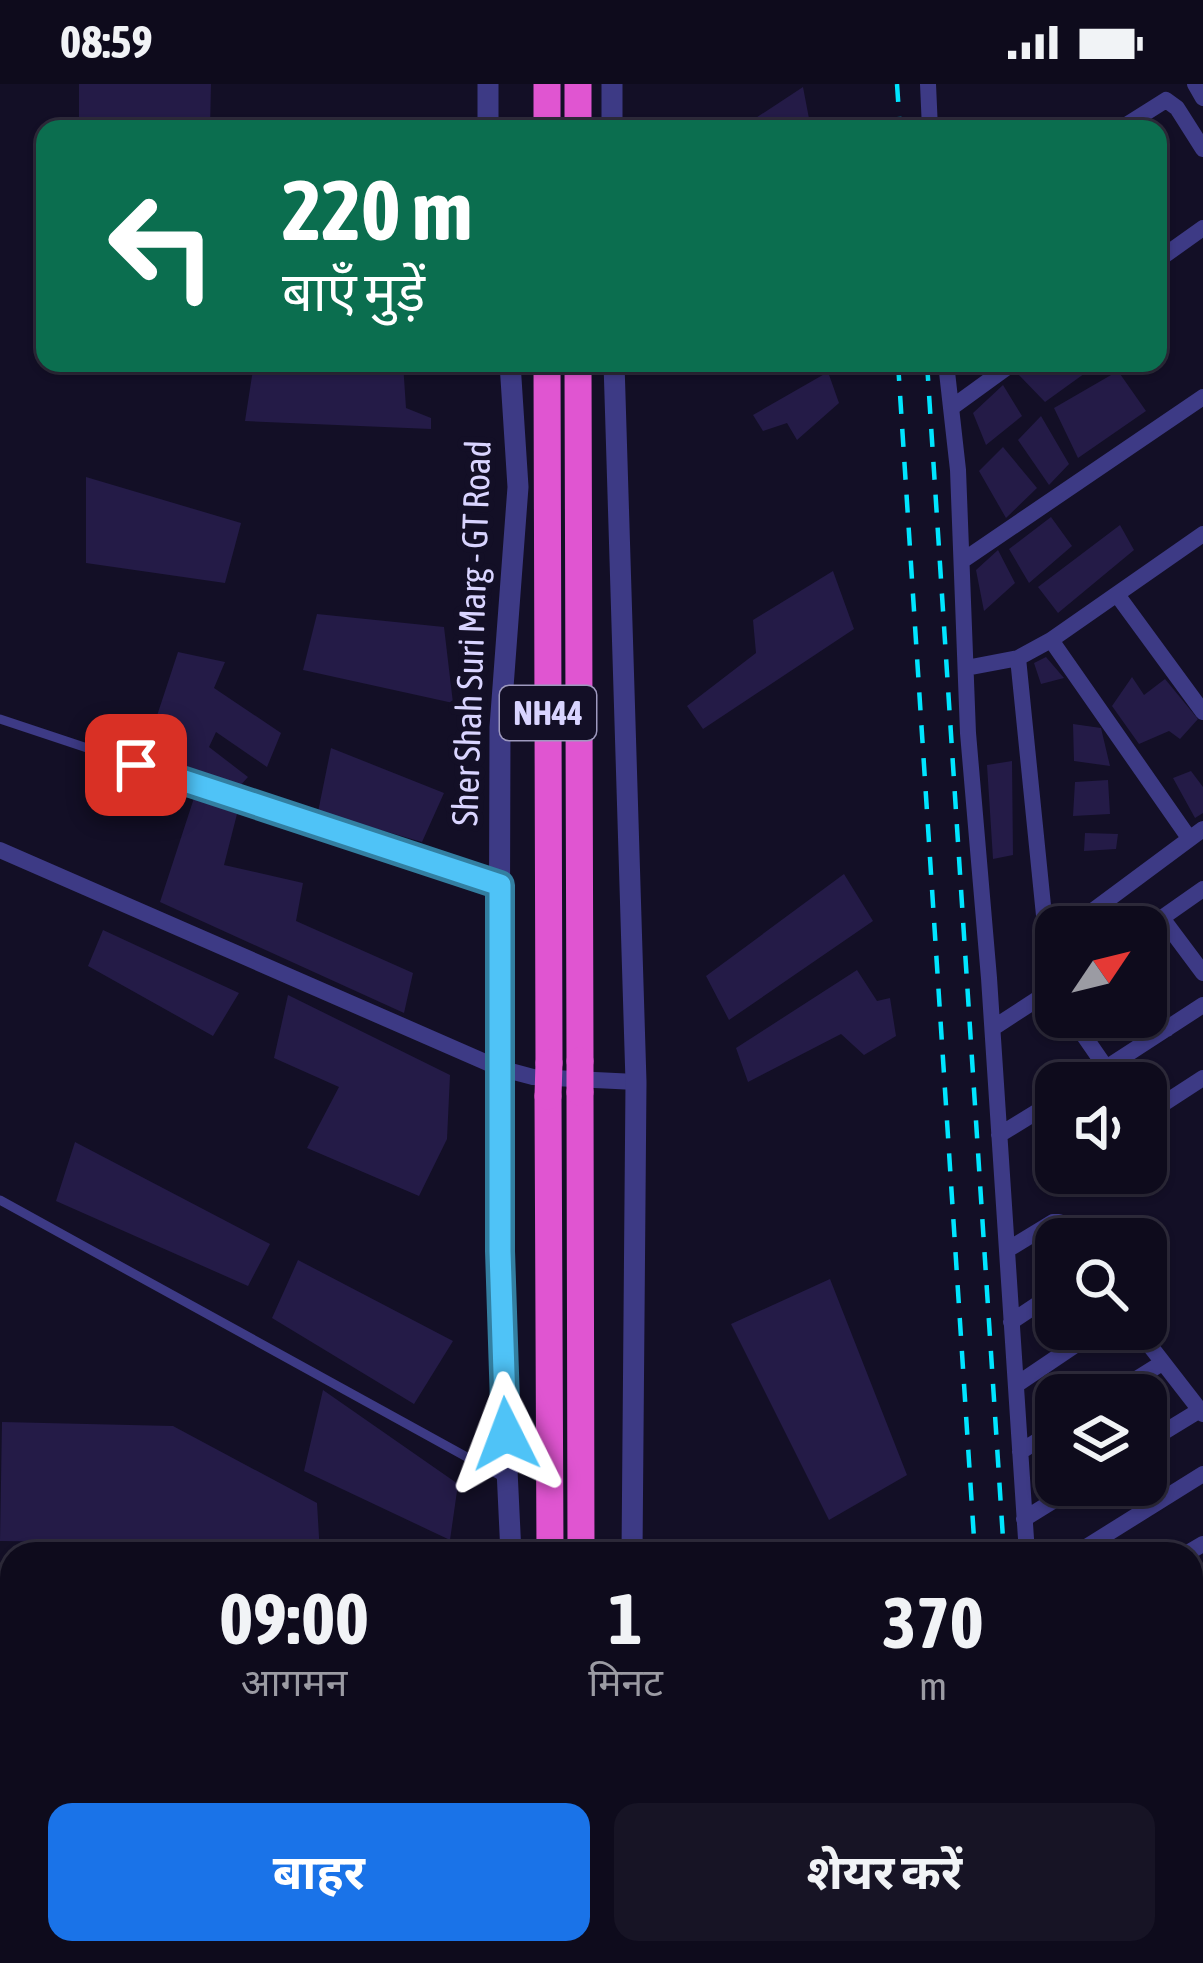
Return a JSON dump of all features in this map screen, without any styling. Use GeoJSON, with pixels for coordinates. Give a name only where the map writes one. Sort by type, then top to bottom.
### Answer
{"type":"FeatureCollection","features":[{"type":"Feature","properties":{"kind":"highway"},"geometry":{"type":"LineString","coordinates":[[547,84],[547,120]]}},
{"type":"Feature","properties":{"kind":"highway"},"geometry":{"type":"LineString","coordinates":[[578,84],[578,120]]}},
{"type":"Feature","properties":{"kind":"highway","name":"Sher Shah Suri Marg - GT Road"},"geometry":{"type":"LineString","coordinates":[[547,372],[550,1542]]}},
{"type":"Feature","properties":{"kind":"highway","name":"NH44"},"geometry":{"type":"LineString","coordinates":[[578,372],[581,1542]]}},
{"type":"Feature","properties":{"kind":"street"},"geometry":{"type":"LineString","coordinates":[[488,84],[488,120]]}},
{"type":"Feature","properties":{"kind":"street"},"geometry":{"type":"LineString","coordinates":[[612,120],[613,84]]}},
{"type":"Feature","properties":{"kind":"street"},"geometry":{"type":"LineString","coordinates":[[928,84],[930,120]]}},
{"type":"Feature","properties":{"kind":"street"},"geometry":{"type":"LineString","coordinates":[[1196,84],[1203,98]]}},
{"type":"Feature","properties":{"kind":"street"},"geometry":{"type":"LineString","coordinates":[[1134,120],[1166,100],[1197,126],[1203,149]]}},
{"type":"Feature","properties":{"kind":"street"},"geometry":{"type":"LineString","coordinates":[[1167,254],[1203,228]]}},
{"type":"Feature","properties":{"kind":"street","name":"Sher Shah Suri Marg - GT Road"},"geometry":{"type":"LineString","coordinates":[[511,372],[518,487],[500,727],[499,1068],[502,1343],[511,1542]]}},
{"type":"Feature","properties":{"kind":"street"},"geometry":{"type":"LineString","coordinates":[[614,372],[636,1082],[632,1542]]}},
{"type":"Feature","properties":{"kind":"street"},"geometry":{"type":"LineString","coordinates":[[947,372],[1026,1542]]}},
{"type":"Feature","properties":{"kind":"street"},"geometry":{"type":"LineString","coordinates":[[951,408],[1001,372]]}},
{"type":"Feature","properties":{"kind":"street"},"geometry":{"type":"LineString","coordinates":[[962,562],[1203,397]]}},
{"type":"Feature","properties":{"kind":"street"},"geometry":{"type":"LineString","coordinates":[[966,668],[1018,658],[1200,544]]}},
{"type":"Feature","properties":{"kind":"street"},"geometry":{"type":"LineString","coordinates":[[1118,596],[1203,712]]}},
{"type":"Feature","properties":{"kind":"street"},"geometry":{"type":"LineString","coordinates":[[1051,640],[1196,834],[1099,906]]}},
{"type":"Feature","properties":{"kind":"street"},"geometry":{"type":"LineString","coordinates":[[1018,658],[1047,906]]}},
{"type":"Feature","properties":{"kind":"street"},"geometry":{"type":"LineString","coordinates":[[0,850],[499,1068],[532,1077],[636,1082]]}},
{"type":"Feature","properties":{"kind":"street"},"geometry":{"type":"LineString","coordinates":[[1167,914],[1203,889]]}},
{"type":"Feature","properties":{"kind":"street"},"geometry":{"type":"LineString","coordinates":[[1167,924],[1203,973]]}},
{"type":"Feature","properties":{"kind":"street"},"geometry":{"type":"LineString","coordinates":[[993,1028],[1035,1002]]}},
{"type":"Feature","properties":{"kind":"street"},"geometry":{"type":"LineString","coordinates":[[1118,1062],[1203,1005]]}},
{"type":"Feature","properties":{"kind":"street"},"geometry":{"type":"LineString","coordinates":[[1167,1101],[1203,1078]]}},
{"type":"Feature","properties":{"kind":"street"},"geometry":{"type":"LineString","coordinates":[[999,1135],[1035,1118]]}},
{"type":"Feature","properties":{"kind":"street"},"geometry":{"type":"LineString","coordinates":[[1007,1250],[1035,1233]]}},
{"type":"Feature","properties":{"kind":"street"},"geometry":{"type":"LineString","coordinates":[[1012,1322],[1035,1306]]}},
{"type":"Feature","properties":{"kind":"street"},"geometry":{"type":"LineString","coordinates":[[1016,1385],[1068,1350]]}},
{"type":"Feature","properties":{"kind":"street"},"geometry":{"type":"LineString","coordinates":[[1152,1350],[1201,1412],[1167,1431]]}},
{"type":"Feature","properties":{"kind":"street"},"geometry":{"type":"LineString","coordinates":[[1144,1374],[1162,1363]]}},
{"type":"Feature","properties":{"kind":"street"},"geometry":{"type":"LineString","coordinates":[[1020,1452],[1035,1443]]}},
{"type":"Feature","properties":{"kind":"street"},"geometry":{"type":"LineString","coordinates":[[1094,1542],[1203,1474]]}},
{"type":"Feature","properties":{"kind":"street"},"geometry":{"type":"LineString","coordinates":[[1024,1520],[1046,1506]]}},
{"type":"Feature","properties":{"kind":"lane"},"geometry":{"type":"LineString","coordinates":[[0,719],[500,885]]}},
{"type":"Feature","properties":{"kind":"lane"},"geometry":{"type":"LineString","coordinates":[[0,1200],[508,1479]]}},
{"type":"Feature","properties":{"kind":"building"},"geometry":{"type":"Polygon","coordinates":[[[79,84],[211,84],[210,120],[79,120],[79,84]]]}},
{"type":"Feature","properties":{"kind":"building"},"geometry":{"type":"Polygon","coordinates":[[[803,87],[809,120],[753,120],[803,87]]]}},
{"type":"Feature","properties":{"kind":"building"},"geometry":{"type":"Polygon","coordinates":[[[253,372],[404,372],[406,408],[431,418],[431,429],[245,421],[253,372]]]}},
{"type":"Feature","properties":{"kind":"building"},"geometry":{"type":"Polygon","coordinates":[[[828,372],[839,403],[797,440],[787,423],[763,431],[753,415],[828,372]]]}},
{"type":"Feature","properties":{"kind":"building"},"geometry":{"type":"Polygon","coordinates":[[[1021,372],[1087,372],[1045,402],[1021,372]]]}},
{"type":"Feature","properties":{"kind":"building"},"geometry":{"type":"Polygon","coordinates":[[[1119,372],[1146,411],[1078,458],[1054,408],[1119,372]]]}},
{"type":"Feature","properties":{"kind":"building"},"geometry":{"type":"Polygon","coordinates":[[[1003,385],[1022,416],[986,445],[973,413],[1003,385]]]}},
{"type":"Feature","properties":{"kind":"building"},"geometry":{"type":"Polygon","coordinates":[[[1041,416],[1069,464],[1049,485],[1018,440],[1041,416]]]}},
{"type":"Feature","properties":{"kind":"building"},"geometry":{"type":"Polygon","coordinates":[[[1003,447],[1037,488],[1006,518],[979,471],[1003,447]]]}},
{"type":"Feature","properties":{"kind":"building"},"geometry":{"type":"Polygon","coordinates":[[[86,477],[241,523],[225,583],[86,563],[86,477]]]}},
{"type":"Feature","properties":{"kind":"building"},"geometry":{"type":"Polygon","coordinates":[[[1051,517],[1072,546],[1029,583],[1009,549],[1051,517]]]}},
{"type":"Feature","properties":{"kind":"building"},"geometry":{"type":"Polygon","coordinates":[[[1120,525],[1134,550],[1058,613],[1038,587],[1120,525]]]}},
{"type":"Feature","properties":{"kind":"building"},"geometry":{"type":"Polygon","coordinates":[[[998,550],[1015,583],[984,611],[976,570],[998,550]]]}},
{"type":"Feature","properties":{"kind":"building"},"geometry":{"type":"Polygon","coordinates":[[[833,571],[854,629],[703,729],[687,706],[756,653],[753,620],[833,571]]]}},
{"type":"Feature","properties":{"kind":"building"},"geometry":{"type":"Polygon","coordinates":[[[317,614],[444,627],[453,703],[303,670],[317,614]]]}},
{"type":"Feature","properties":{"kind":"building"},"geometry":{"type":"Polygon","coordinates":[[[178,652],[225,662],[214,688],[281,733],[267,767],[216,732],[209,747],[248,777],[238,788],[146,749],[178,652]]]}},
{"type":"Feature","properties":{"kind":"building"},"geometry":{"type":"Polygon","coordinates":[[[1046,657],[1064,678],[1041,684],[1034,663],[1046,657]]]}},
{"type":"Feature","properties":{"kind":"building"},"geometry":{"type":"Polygon","coordinates":[[[1132,677],[1144,695],[1165,679],[1198,719],[1180,739],[1169,731],[1139,744],[1112,706],[1132,677]]]}},
{"type":"Feature","properties":{"kind":"building"},"geometry":{"type":"Polygon","coordinates":[[[1073,724],[1101,728],[1110,766],[1074,761],[1073,724]]]}},
{"type":"Feature","properties":{"kind":"building"},"geometry":{"type":"Polygon","coordinates":[[[331,748],[444,793],[422,842],[318,812],[331,748]]]}},
{"type":"Feature","properties":{"kind":"building"},"geometry":{"type":"Polygon","coordinates":[[[1012,761],[1013,855],[993,859],[987,765],[1012,761]]]}},
{"type":"Feature","properties":{"kind":"building"},"geometry":{"type":"Polygon","coordinates":[[[1191,771],[1203,787],[1203,813],[1195,818],[1173,778],[1191,771]]]}},
{"type":"Feature","properties":{"kind":"building"},"geometry":{"type":"Polygon","coordinates":[[[1108,780],[1110,814],[1073,816],[1075,782],[1108,780]]]}},
{"type":"Feature","properties":{"kind":"building"},"geometry":{"type":"Polygon","coordinates":[[[194,798],[237,814],[224,865],[303,883],[296,921],[413,973],[404,1013],[160,902],[194,798]]]}},
{"type":"Feature","properties":{"kind":"building"},"geometry":{"type":"Polygon","coordinates":[[[1085,833],[1118,834],[1116,849],[1084,851],[1085,833]]]}},
{"type":"Feature","properties":{"kind":"building"},"geometry":{"type":"Polygon","coordinates":[[[844,874],[873,921],[729,1020],[706,976],[844,874]]]}},
{"type":"Feature","properties":{"kind":"building"},"geometry":{"type":"Polygon","coordinates":[[[103,930],[239,993],[213,1036],[88,966],[103,930]]]}},
{"type":"Feature","properties":{"kind":"building"},"geometry":{"type":"Polygon","coordinates":[[[857,970],[877,1001],[890,998],[896,1036],[864,1055],[841,1034],[748,1082],[736,1048],[857,970]]]}},
{"type":"Feature","properties":{"kind":"building"},"geometry":{"type":"Polygon","coordinates":[[[288,995],[450,1075],[447,1139],[419,1196],[307,1148],[339,1087],[274,1058],[288,995]]]}},
{"type":"Feature","properties":{"kind":"building"},"geometry":{"type":"Polygon","coordinates":[[[75,1142],[270,1244],[248,1286],[56,1201],[75,1142]]]}},
{"type":"Feature","properties":{"kind":"building"},"geometry":{"type":"Polygon","coordinates":[[[298,1260],[453,1341],[414,1404],[272,1318],[298,1260]]]}},
{"type":"Feature","properties":{"kind":"building"},"geometry":{"type":"Polygon","coordinates":[[[830,1279],[907,1475],[829,1520],[731,1324],[830,1279]]]}},
{"type":"Feature","properties":{"kind":"building"},"geometry":{"type":"Polygon","coordinates":[[[323,1390],[458,1484],[450,1540],[304,1471],[323,1390]]]}},
{"type":"Feature","properties":{"kind":"building"},"geometry":{"type":"Polygon","coordinates":[[[2,1422],[173,1426],[317,1503],[319,1542],[86,1542],[0,1541],[2,1422]]]}},
{"type":"Feature","properties":{"kind":"railway"},"geometry":{"type":"LineString","coordinates":[[897,84],[899,120]]}},
{"type":"Feature","properties":{"kind":"railway"},"geometry":{"type":"LineString","coordinates":[[899,372],[974,1542]]}},
{"type":"Feature","properties":{"kind":"railway"},"geometry":{"type":"LineString","coordinates":[[928,372],[1003,1542]]}},
{"type":"Feature","properties":{"kind":"route"},"geometry":{"type":"LineString","coordinates":[[136,765],[500,885],[500,1251],[506,1434]]}}]}
